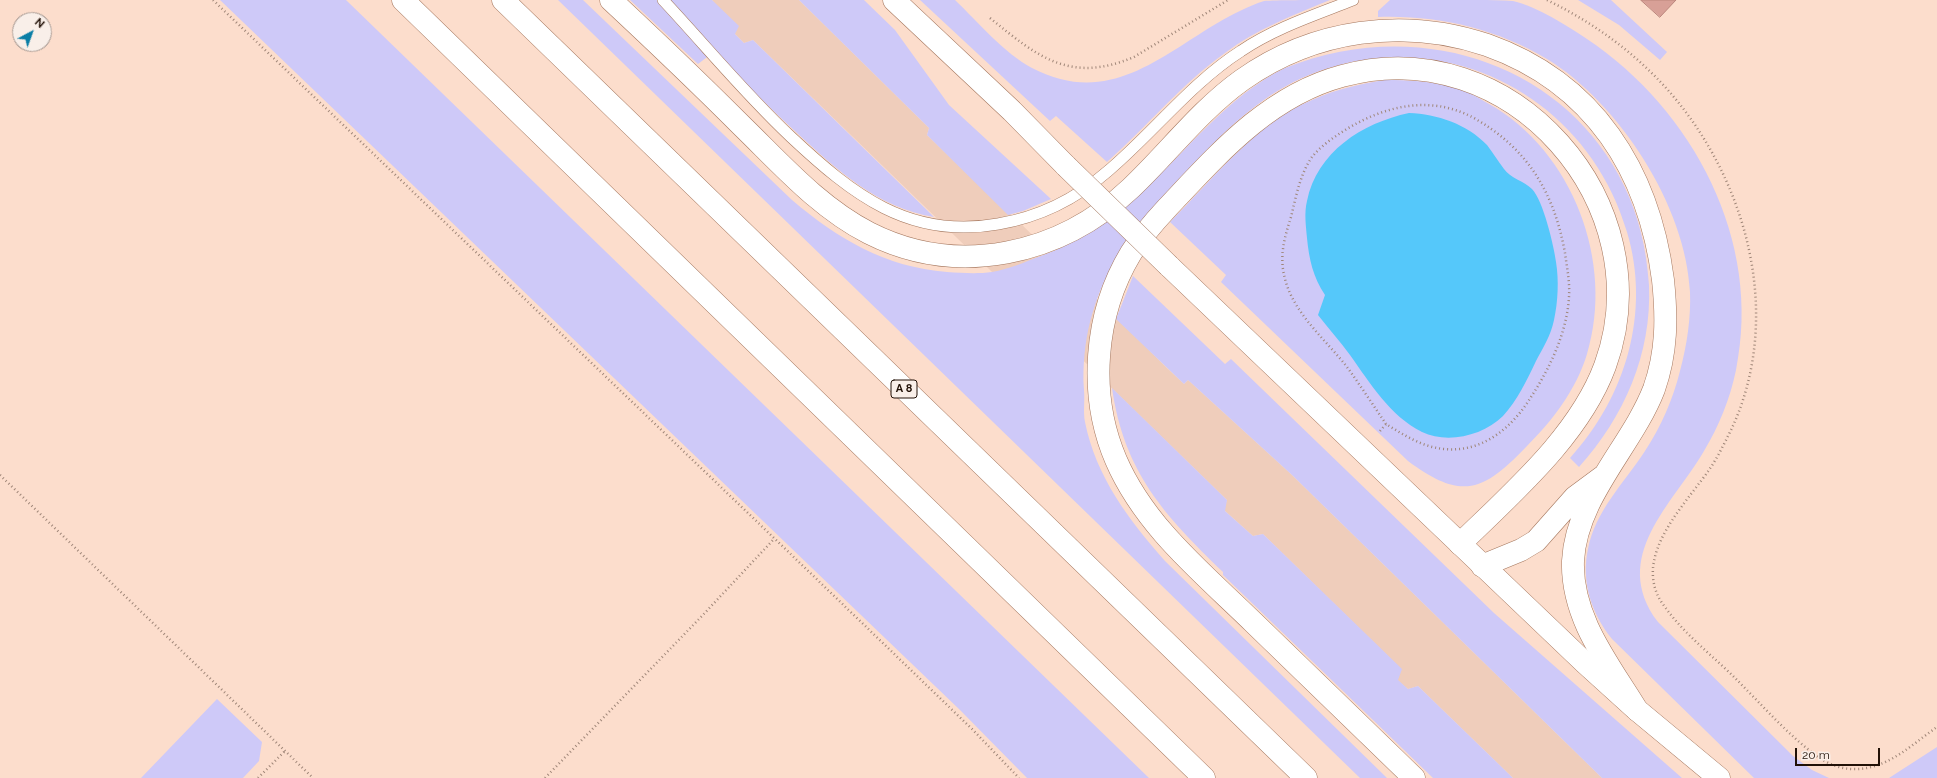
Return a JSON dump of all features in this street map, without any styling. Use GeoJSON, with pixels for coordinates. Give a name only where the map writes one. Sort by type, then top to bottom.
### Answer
{"type":"FeatureCollection","features":[{"type":"Feature","properties":{"kind":"main road"},"geometry":{"type":"LineString","coordinates":[[403,0],[1204,778]]}},
{"type":"Feature","properties":{"kind":"main road","name":"A 8"},"geometry":{"type":"LineString","coordinates":[[503,0],[1306,778]]}},
{"type":"Feature","properties":{"kind":"main road"},"geometry":{"type":"LineString","coordinates":[[611,0],[796,179],[838,214],[868,233],[887,241],[908,248],[949,256],[983,256],[1025,250],[1059,237],[1074,229],[1102,212],[1129,190],[1210,107],[1231,88],[1268,64],[1313,44],[1363,32],[1398,29],[1417,30],[1455,36],[1473,41],[1525,61],[1553,79],[1577,99],[1610,136],[1628,163],[1642,191],[1652,223],[1660,260],[1667,327],[1663,358],[1656,383],[1641,418],[1603,476],[1577,535],[1574,555],[1575,591],[1587,628],[1637,710]]}},
{"type":"Feature","properties":{"kind":"main road"},"geometry":{"type":"LineString","coordinates":[[894,0],[1012,111],[1066,166],[1169,266],[1482,566],[1637,710],[1719,778]]}},
{"type":"Feature","properties":{"kind":"main road"},"geometry":{"type":"LineString","coordinates":[[1414,778],[1186,558],[1149,516],[1124,477],[1112,449],[1102,417],[1098,383],[1099,350],[1109,302],[1130,255],[1147,231],[1222,151],[1266,112],[1293,95],[1328,80],[1357,72],[1402,68],[1445,74],[1489,89],[1516,104],[1548,130],[1571,155],[1580,168],[1600,208],[1612,247],[1617,284],[1616,321],[1609,353],[1593,394],[1578,418],[1554,448],[1460,544]]}},
{"type":"Feature","properties":{"kind":"main road"},"geometry":{"type":"LineString","coordinates":[[1482,566],[1514,554],[1536,541],[1575,497],[1603,476]]}},
{"type":"Feature","properties":{"kind":"lane"},"geometry":{"type":"LineString","coordinates":[[663,0],[719,64],[764,112],[813,158],[847,187],[877,206],[907,218],[938,225],[977,227],[1024,219],[1046,211],[1075,195],[1108,171],[1215,70],[1240,51],[1286,27],[1353,0]]}},
{"type":"Feature","properties":{"kind":"path"},"geometry":{"type":"LineString","coordinates":[[213,0],[774,538],[967,725],[1019,778]]}},
{"type":"Feature","properties":{"kind":"path"},"geometry":{"type":"LineString","coordinates":[[990,18],[1014,38],[1043,57],[1065,66],[1085,68],[1117,63],[1134,57],[1228,0]]}},
{"type":"Feature","properties":{"kind":"path"},"geometry":{"type":"LineString","coordinates":[[1547,0],[1581,17],[1610,38],[1641,63],[1678,103],[1702,136],[1723,174],[1740,214],[1750,252],[1756,290],[1756,321],[1753,357],[1749,378],[1739,411],[1719,453],[1668,528],[1659,546],[1653,574],[1656,592],[1660,600],[1672,617],[1791,733],[1813,753],[1827,763],[1854,769],[1882,764],[1898,756],[1937,727]]}},
{"type":"Feature","properties":{"kind":"path"},"geometry":{"type":"LineString","coordinates":[[1410,105],[1434,105],[1467,115],[1490,128],[1522,155],[1539,177],[1550,200],[1563,243],[1570,287],[1568,311],[1554,353],[1534,394],[1510,425],[1494,438],[1471,447],[1446,450],[1420,443],[1386,424],[1347,368],[1300,311],[1286,283],[1282,270],[1282,251],[1304,172],[1312,158],[1323,146],[1351,127],[1388,110],[1410,105]]}},
{"type":"Feature","properties":{"kind":"path"},"geometry":{"type":"LineString","coordinates":[[1363,451],[1386,424]]}},
{"type":"Feature","properties":{"kind":"path"},"geometry":{"type":"LineString","coordinates":[[0,475],[313,778]]}},
{"type":"Feature","properties":{"kind":"path"},"geometry":{"type":"LineString","coordinates":[[545,778],[695,623],[774,538]]}},
{"type":"Feature","properties":{"kind":"path"},"geometry":{"type":"LineString","coordinates":[[258,778],[285,751]]}},
{"type":"Feature","properties":{"kind":"shaded area"},"geometry":{"type":"Polygon","coordinates":[[[220,0],[346,0],[1149,778],[1027,778],[960,710],[220,0]]]}},
{"type":"Feature","properties":{"kind":"shaded area"},"geometry":{"type":"Polygon","coordinates":[[[558,0],[583,0],[792,200],[827,227],[845,239],[883,257],[924,269],[953,272],[981,273],[1005,269],[1055,250],[1081,238],[1128,205],[1208,126],[1244,94],[1285,68],[1349,50],[1412,47],[1472,57],[1527,81],[1574,116],[1612,163],[1637,219],[1649,285],[1649,311],[1646,336],[1640,360],[1622,406],[1595,448],[1579,467],[1570,458],[1590,434],[1606,408],[1619,381],[1628,352],[1634,323],[1636,292],[1634,262],[1627,232],[1607,184],[1579,142],[1544,108],[1503,82],[1458,65],[1409,57],[1359,61],[1309,75],[1293,82],[1250,110],[1224,133],[1176,182],[1133,234],[1115,261],[1101,290],[1091,321],[1085,354],[1084,418],[1090,442],[1097,461],[1127,514],[1165,561],[1387,778],[1360,778],[558,0]]]}},
{"type":"Feature","properties":{"kind":"shaded area"},"geometry":{"type":"Polygon","coordinates":[[[630,0],[712,0],[739,26],[735,34],[744,43],[753,40],[934,217],[895,205],[860,186],[827,160],[797,133],[755,93],[715,51],[698,64],[630,0]]]}},
{"type":"Feature","properties":{"kind":"shaded area"},"geometry":{"type":"Polygon","coordinates":[[[712,0],[799,0],[929,128],[927,135],[1011,214],[1168,369],[1184,384],[1188,380],[1292,475],[1602,778],[1513,778],[1418,686],[1408,689],[1397,680],[1401,669],[1263,534],[1253,536],[1224,510],[1227,500],[753,40],[744,43],[735,34],[712,0]]]}},
{"type":"Feature","properties":{"kind":"shaded area"},"geometry":{"type":"Polygon","coordinates":[[[799,0],[864,0],[895,30],[949,105],[1051,199],[1023,211],[1008,215],[927,135],[929,128],[799,0]]]}},
{"type":"Feature","properties":{"kind":"shaded area"},"geometry":{"type":"Polygon","coordinates":[[[920,0],[955,0],[1001,46],[1032,68],[1066,80],[1096,82],[1125,75],[1152,63],[1234,14],[1264,1],[1330,0],[1289,17],[1237,44],[1194,78],[1107,162],[1056,116],[1050,121],[920,0]]]}},
{"type":"Feature","properties":{"kind":"shaded area"},"geometry":{"type":"Polygon","coordinates":[[[1390,0],[1513,1],[1542,12],[1561,22],[1587,39],[1625,68],[1659,103],[1688,141],[1711,183],[1729,227],[1739,274],[1742,322],[1736,370],[1731,391],[1719,422],[1704,451],[1663,511],[1651,532],[1643,553],[1640,575],[1645,598],[1658,622],[1793,756],[1812,770],[1829,778],[1754,778],[1612,639],[1593,608],[1587,585],[1586,573],[1586,561],[1592,535],[1604,509],[1651,442],[1661,423],[1677,381],[1685,351],[1688,332],[1690,292],[1686,259],[1676,226],[1662,192],[1644,160],[1623,129],[1599,102],[1574,78],[1547,59],[1507,39],[1465,26],[1422,18],[1378,17],[1378,11],[1390,0]]]}},
{"type":"Feature","properties":{"kind":"shaded area"},"geometry":{"type":"Polygon","coordinates":[[[1578,0],[1611,0],[1667,52],[1660,60],[1619,25],[1578,0]]]}},
{"type":"Feature","properties":{"kind":"shaded area"},"geometry":{"type":"Polygon","coordinates":[[[1385,80],[1428,82],[1458,88],[1489,104],[1518,125],[1544,150],[1564,180],[1580,212],[1590,247],[1595,283],[1594,319],[1587,354],[1577,380],[1555,415],[1527,446],[1497,473],[1484,482],[1471,486],[1458,486],[1443,482],[1427,474],[1408,461],[1221,282],[1226,275],[1170,222],[1253,138],[1291,110],[1321,96],[1348,87],[1385,80]]]}},
{"type":"Feature","properties":{"kind":"shaded area"},"geometry":{"type":"Polygon","coordinates":[[[1133,276],[1225,364],[1231,359],[1494,613],[1682,778],[1602,778],[1292,475],[1188,380],[1184,384],[1116,319],[1133,276]]]}},
{"type":"Feature","properties":{"kind":"shaded area"},"geometry":{"type":"Polygon","coordinates":[[[1112,388],[1227,500],[1225,511],[1253,536],[1263,534],[1402,669],[1398,680],[1408,689],[1418,686],[1513,778],[1433,778],[1223,575],[1223,572],[1182,531],[1150,490],[1137,468],[1126,444],[1118,418],[1112,388]]]}},
{"type":"Feature","properties":{"kind":"shaded area"},"geometry":{"type":"Polygon","coordinates":[[[217,699],[262,742],[259,761],[243,778],[141,778],[217,699]]]}},
{"type":"Feature","properties":{"kind":"shaded area"},"geometry":{"type":"Polygon","coordinates":[[[1937,747],[1937,778],[1889,778],[1937,747]]]}},
{"type":"Feature","properties":{"kind":"water"},"geometry":{"type":"Polygon","coordinates":[[[1409,113],[1430,115],[1461,126],[1470,131],[1487,145],[1507,172],[1529,186],[1536,195],[1544,213],[1555,255],[1558,276],[1557,298],[1553,326],[1546,341],[1513,404],[1503,416],[1485,429],[1464,436],[1432,436],[1422,432],[1400,417],[1390,408],[1373,387],[1318,315],[1325,295],[1317,281],[1310,261],[1308,246],[1306,206],[1312,184],[1331,154],[1344,142],[1375,124],[1409,113]]]}},
{"type":"Feature","properties":{"kind":"building"},"geometry":{"type":"Polygon","coordinates":[[[1641,0],[1676,0],[1660,17],[1641,0]]]}}]}
